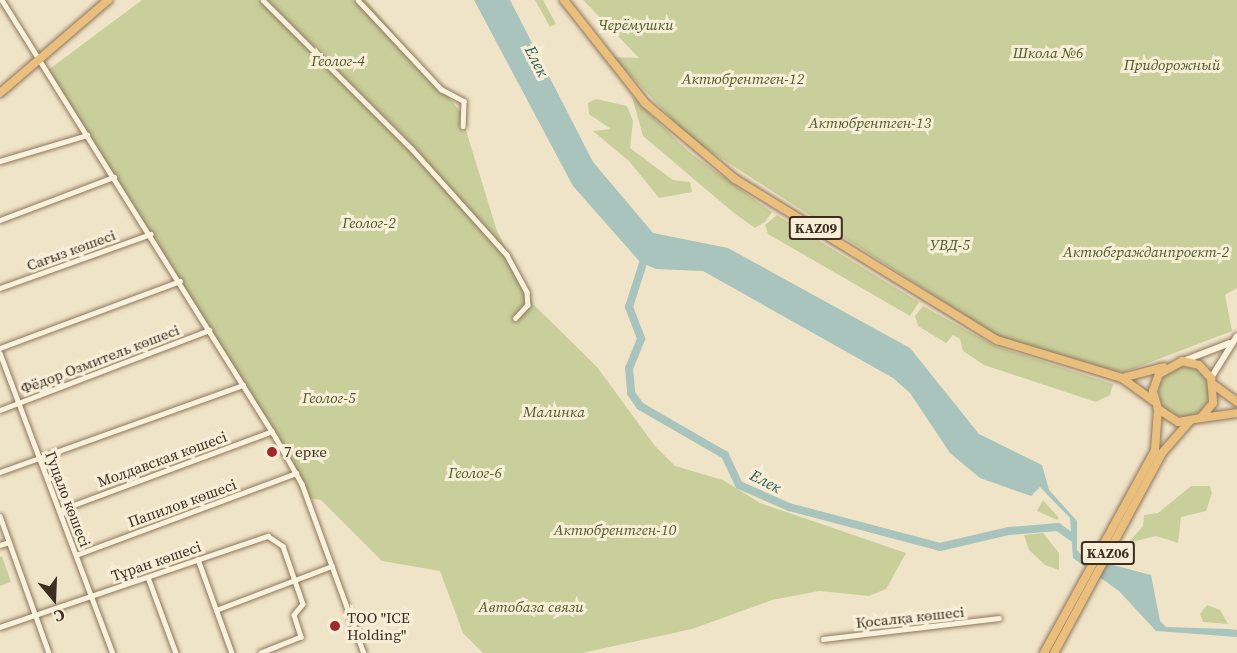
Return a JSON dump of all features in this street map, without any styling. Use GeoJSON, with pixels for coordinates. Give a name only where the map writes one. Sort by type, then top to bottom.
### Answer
{"type":"FeatureCollection","features":[{"type":"Feature","properties":{"kind":"highway"},"geometry":{"type":"LineString","coordinates":[[0,93],[108,0]]}},
{"type":"Feature","properties":{"kind":"highway","name":"KAZ09"},"geometry":{"type":"LineString","coordinates":[[564,0],[645,103],[735,179],[997,340],[1122,378],[1154,401]]}},
{"type":"Feature","properties":{"kind":"highway"},"geometry":{"type":"LineString","coordinates":[[1122,378],[1182,361],[1199,365],[1237,402]]}},
{"type":"Feature","properties":{"kind":"highway"},"geometry":{"type":"LineString","coordinates":[[1166,367],[1154,382],[1154,401],[1158,409],[1178,422],[1190,422]]}},
{"type":"Feature","properties":{"kind":"highway"},"geometry":{"type":"LineString","coordinates":[[1201,418],[1213,403],[1213,381]]}},
{"type":"Feature","properties":{"kind":"highway","name":"KАZ06"},"geometry":{"type":"LineString","coordinates":[[1054,653],[1076,605],[1134,497],[1155,450],[1158,409]]}},
{"type":"Feature","properties":{"kind":"highway","name":"KАZ06"},"geometry":{"type":"LineString","coordinates":[[1134,497],[1162,453],[1190,422],[1201,418],[1237,413]]}},
{"type":"Feature","properties":{"kind":"highway","name":"KАZ06"},"geometry":{"type":"LineString","coordinates":[[1044,653],[1076,605]]}},
{"type":"Feature","properties":{"kind":"main road"},"geometry":{"type":"LineString","coordinates":[[1213,381],[1230,343],[1237,336]]}},
{"type":"Feature","properties":{"kind":"main road"},"geometry":{"type":"LineString","coordinates":[[1182,361],[1230,343]]}},
{"type":"Feature","properties":{"kind":"street"},"geometry":{"type":"LineString","coordinates":[[3,0],[151,234],[296,473],[364,653]]}},
{"type":"Feature","properties":{"kind":"street"},"geometry":{"type":"LineString","coordinates":[[263,0],[412,149],[507,255],[527,292],[528,305],[516,318]]}},
{"type":"Feature","properties":{"kind":"street"},"geometry":{"type":"LineString","coordinates":[[358,0],[441,89],[464,101],[468,112],[463,126]]}},
{"type":"Feature","properties":{"kind":"street"},"geometry":{"type":"LineString","coordinates":[[0,161],[87,135]]}},
{"type":"Feature","properties":{"kind":"street"},"geometry":{"type":"LineString","coordinates":[[0,220],[114,177]]}},
{"type":"Feature","properties":{"kind":"street","name":"Сағыз көшесі"},"geometry":{"type":"LineString","coordinates":[[0,288],[151,234]]}},
{"type":"Feature","properties":{"kind":"street"},"geometry":{"type":"LineString","coordinates":[[0,351],[180,281]]}},
{"type":"Feature","properties":{"kind":"street","name":"Фёдор Озмитель көшесі"},"geometry":{"type":"LineString","coordinates":[[0,410],[209,330]]}},
{"type":"Feature","properties":{"kind":"street","name":"Гуцало көшесі"},"geometry":{"type":"LineString","coordinates":[[0,351],[113,653]]}},
{"type":"Feature","properties":{"kind":"street"},"geometry":{"type":"LineString","coordinates":[[0,472],[243,385]]}},
{"type":"Feature","properties":{"kind":"street","name":"Молдавская көшесі"},"geometry":{"type":"LineString","coordinates":[[60,510],[272,431]]}},
{"type":"Feature","properties":{"kind":"street","name":"Папилов көшесі"},"geometry":{"type":"LineString","coordinates":[[76,555],[296,473]]}},
{"type":"Feature","properties":{"kind":"street"},"geometry":{"type":"LineString","coordinates":[[0,516],[49,653]]}},
{"type":"Feature","properties":{"kind":"street","name":"Тұран көшесі"},"geometry":{"type":"LineString","coordinates":[[0,627],[268,536],[283,546],[295,580]]}},
{"type":"Feature","properties":{"kind":"street"},"geometry":{"type":"LineString","coordinates":[[0,545],[9,542]]}},
{"type":"Feature","properties":{"kind":"street"},"geometry":{"type":"LineString","coordinates":[[198,559],[232,653]]}},
{"type":"Feature","properties":{"kind":"street"},"geometry":{"type":"LineString","coordinates":[[216,610],[332,566]]}},
{"type":"Feature","properties":{"kind":"street"},"geometry":{"type":"LineString","coordinates":[[148,577],[176,653]]}},
{"type":"Feature","properties":{"kind":"street"},"geometry":{"type":"LineString","coordinates":[[261,653],[300,639],[294,615],[303,604],[295,580]]}},
{"type":"Feature","properties":{"kind":"street","name":"Қосалқа көшесі"},"geometry":{"type":"LineString","coordinates":[[823,639],[999,618]]}},
{"type":"Feature","properties":{"kind":"green space"},"geometry":{"type":"Polygon","coordinates":[[[142,0],[366,0],[460,111],[497,231],[533,304],[597,367],[655,446],[675,466],[723,480],[760,503],[906,553],[886,589],[869,596],[819,591],[772,600],[692,629],[582,653],[483,653],[463,633],[440,571],[382,561],[321,500],[309,498],[47,71],[142,0]]]}},
{"type":"Feature","properties":{"kind":"green space"},"geometry":{"type":"Polygon","coordinates":[[[535,0],[543,0],[556,24],[550,27],[535,0]]]}},
{"type":"Feature","properties":{"kind":"green space"},"geometry":{"type":"Polygon","coordinates":[[[583,0],[1237,0],[1237,288],[1225,295],[1232,331],[1122,373],[997,336],[690,138],[613,57],[639,58],[583,0]]]}},
{"type":"Feature","properties":{"kind":"green space"},"geometry":{"type":"Polygon","coordinates":[[[632,97],[689,152],[772,212],[765,222],[755,228],[643,136],[632,97]]]}},
{"type":"Feature","properties":{"kind":"green space"},"geometry":{"type":"Polygon","coordinates":[[[596,99],[627,106],[633,121],[630,148],[673,180],[690,182],[692,192],[659,198],[629,161],[593,131],[611,129],[589,114],[588,103],[596,99]]]}},
{"type":"Feature","properties":{"kind":"green space"},"geometry":{"type":"Polygon","coordinates":[[[777,215],[919,302],[910,316],[768,234],[765,225],[777,215]]]}},
{"type":"Feature","properties":{"kind":"green space"},"geometry":{"type":"Polygon","coordinates":[[[923,306],[995,346],[1113,384],[1110,395],[1096,402],[984,365],[963,351],[960,339],[953,335],[946,343],[918,326],[915,316],[923,306]]]}},
{"type":"Feature","properties":{"kind":"green space"},"geometry":{"type":"Polygon","coordinates":[[[1189,367],[1202,374],[1208,382],[1208,402],[1202,410],[1194,416],[1179,417],[1166,410],[1160,402],[1159,387],[1166,374],[1174,368],[1189,367]]]}},
{"type":"Feature","properties":{"kind":"green space"},"geometry":{"type":"Polygon","coordinates":[[[1191,486],[1210,486],[1212,493],[1206,511],[1181,517],[1178,543],[1156,536],[1128,543],[1143,526],[1144,515],[1158,513],[1191,486]]]}},
{"type":"Feature","properties":{"kind":"green space"},"geometry":{"type":"Polygon","coordinates":[[[1043,500],[1059,518],[1057,520],[1037,511],[1043,500]]]}},
{"type":"Feature","properties":{"kind":"green space"},"geometry":{"type":"Polygon","coordinates":[[[1043,533],[1059,553],[1059,570],[1045,565],[1029,550],[1024,535],[1043,533]]]}},
{"type":"Feature","properties":{"kind":"green space"},"geometry":{"type":"Polygon","coordinates":[[[2,556],[11,582],[0,586],[0,557],[2,556]]]}},
{"type":"Feature","properties":{"kind":"green space"},"geometry":{"type":"Polygon","coordinates":[[[1207,605],[1220,610],[1228,624],[1203,622],[1200,614],[1207,605]]]}},
{"type":"Feature","properties":{"kind":"water"},"geometry":{"type":"Polygon","coordinates":[[[474,0],[510,0],[593,162],[653,233],[728,248],[910,348],[979,434],[1042,465],[1049,490],[1077,521],[1077,550],[1083,557],[1151,575],[1160,621],[1166,627],[1237,630],[1237,637],[1156,631],[1119,591],[1073,558],[1070,518],[1040,487],[1031,496],[980,478],[950,453],[910,393],[893,378],[703,271],[656,269],[640,262],[573,186],[474,0]]]}},
{"type":"Feature","properties":{"kind":"waterway","name":"Елек"},"geometry":{"type":"LineString","coordinates":[[646,254],[629,307],[641,339],[629,368],[631,393],[640,406],[725,455],[739,485],[789,507],[940,547],[1009,531],[1058,527],[1072,537]]}},
{"type":"Feature","properties":{"kind":"place","name":"7 ерке"},"geometry":{"type":"Point","coordinates":[272,452]}},
{"type":"Feature","properties":{"kind":"place","name":"ТОО \"ICE Holding\""},"geometry":{"type":"Point","coordinates":[335,626]}},
{"type":"Feature","properties":{"kind":"park label","name":"Черёмушки"},"geometry":{"type":"Point","coordinates":[636,25]}},
{"type":"Feature","properties":{"kind":"park label","name":"Школа №6"},"geometry":{"type":"Point","coordinates":[1048,53]}},
{"type":"Feature","properties":{"kind":"park label","name":"Геолог-4"},"geometry":{"type":"Point","coordinates":[338,61]}},
{"type":"Feature","properties":{"kind":"park label","name":"Придорожный"},"geometry":{"type":"Point","coordinates":[1172,65]}},
{"type":"Feature","properties":{"kind":"park label","name":"Актюбрентген-12"},"geometry":{"type":"Point","coordinates":[743,79]}},
{"type":"Feature","properties":{"kind":"park label","name":"Актюбрентген-13"},"geometry":{"type":"Point","coordinates":[870,123]}},
{"type":"Feature","properties":{"kind":"park label","name":"Геолог-2"},"geometry":{"type":"Point","coordinates":[369,223]}},
{"type":"Feature","properties":{"kind":"park label","name":"УВД-5"},"geometry":{"type":"Point","coordinates":[950,245]}},
{"type":"Feature","properties":{"kind":"park label","name":"Актюбгражданпроект-2"},"geometry":{"type":"Point","coordinates":[1146,252]}},
{"type":"Feature","properties":{"kind":"park label","name":"Геолог-5"},"geometry":{"type":"Point","coordinates":[329,398]}},
{"type":"Feature","properties":{"kind":"park label","name":"Малинка"},"geometry":{"type":"Point","coordinates":[554,412]}},
{"type":"Feature","properties":{"kind":"park label","name":"Геолог-6"},"geometry":{"type":"Point","coordinates":[475,473]}},
{"type":"Feature","properties":{"kind":"park label","name":"Актюбрентген-10"},"geometry":{"type":"Point","coordinates":[615,530]}},
{"type":"Feature","properties":{"kind":"park label","name":"Автобаза связи"},"geometry":{"type":"Point","coordinates":[531,607]}}]}
